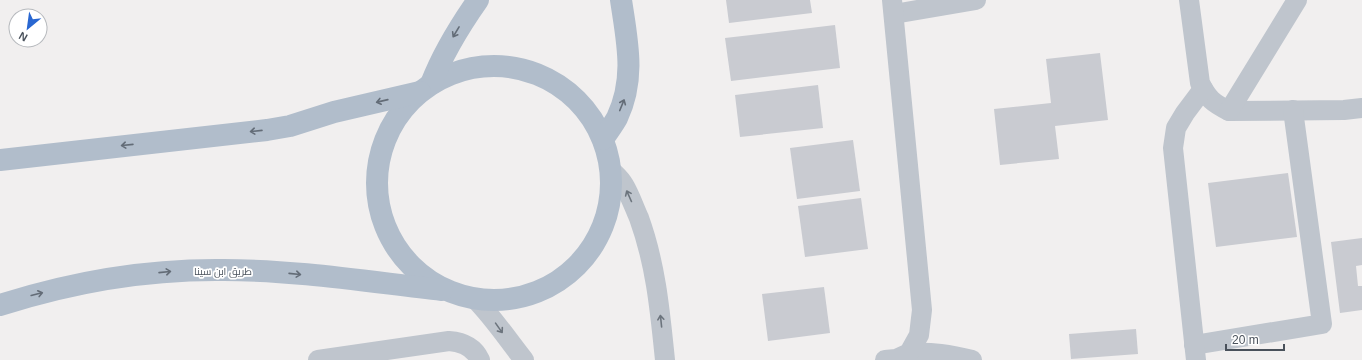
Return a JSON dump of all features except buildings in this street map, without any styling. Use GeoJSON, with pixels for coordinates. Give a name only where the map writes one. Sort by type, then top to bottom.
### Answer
{"type":"FeatureCollection","features":[{"type":"Feature","properties":{"kind":"main road"},"geometry":{"type":"LineString","coordinates":[[0,160],[267,130],[290,126],[334,112],[425,88],[457,71],[486,66],[515,67],[543,76],[568,92],[589,113],[603,139],[612,171],[611,198],[605,224],[593,248],[575,269],[553,285],[528,296],[501,300],[474,298],[448,291],[418,273],[396,247],[381,216],[376,182],[382,148],[397,117],[425,88],[448,45],[478,0]]}},
{"type":"Feature","properties":{"kind":"main road"},"geometry":{"type":"LineString","coordinates":[[603,139],[616,119],[625,96],[629,72],[628,48],[621,0]]}},
{"type":"Feature","properties":{"kind":"main road","name":"طريق ابن سينا"},"geometry":{"type":"LineString","coordinates":[[0,305],[74,285],[123,276],[174,271],[224,270],[274,272],[448,291]]}},
{"type":"Feature","properties":{"kind":"street"},"geometry":{"type":"LineString","coordinates":[[909,353],[919,335],[922,310],[893,7],[976,0]]}},
{"type":"Feature","properties":{"kind":"street"},"geometry":{"type":"LineString","coordinates":[[1189,0],[1200,83],[1206,95],[1214,104],[1229,111],[1344,110],[1362,108]]}},
{"type":"Feature","properties":{"kind":"street"},"geometry":{"type":"LineString","coordinates":[[1229,111],[1297,0]]}},
{"type":"Feature","properties":{"kind":"street"},"geometry":{"type":"LineString","coordinates":[[1203,89],[1176,128],[1173,148],[1195,352],[1322,324],[1292,110]]}},
{"type":"Feature","properties":{"kind":"street"},"geometry":{"type":"LineString","coordinates":[[612,171],[623,183],[635,210],[653,265],[658,293],[665,360]]}},
{"type":"Feature","properties":{"kind":"street"},"geometry":{"type":"LineString","coordinates":[[474,298],[488,312],[505,337],[524,360]]}},
{"type":"Feature","properties":{"kind":"street"},"geometry":{"type":"LineString","coordinates":[[318,360],[449,341],[467,345],[474,350],[480,360]]}},
{"type":"Feature","properties":{"kind":"street"},"geometry":{"type":"LineString","coordinates":[[885,360],[896,359],[909,353],[931,352],[972,360]]}}]}
